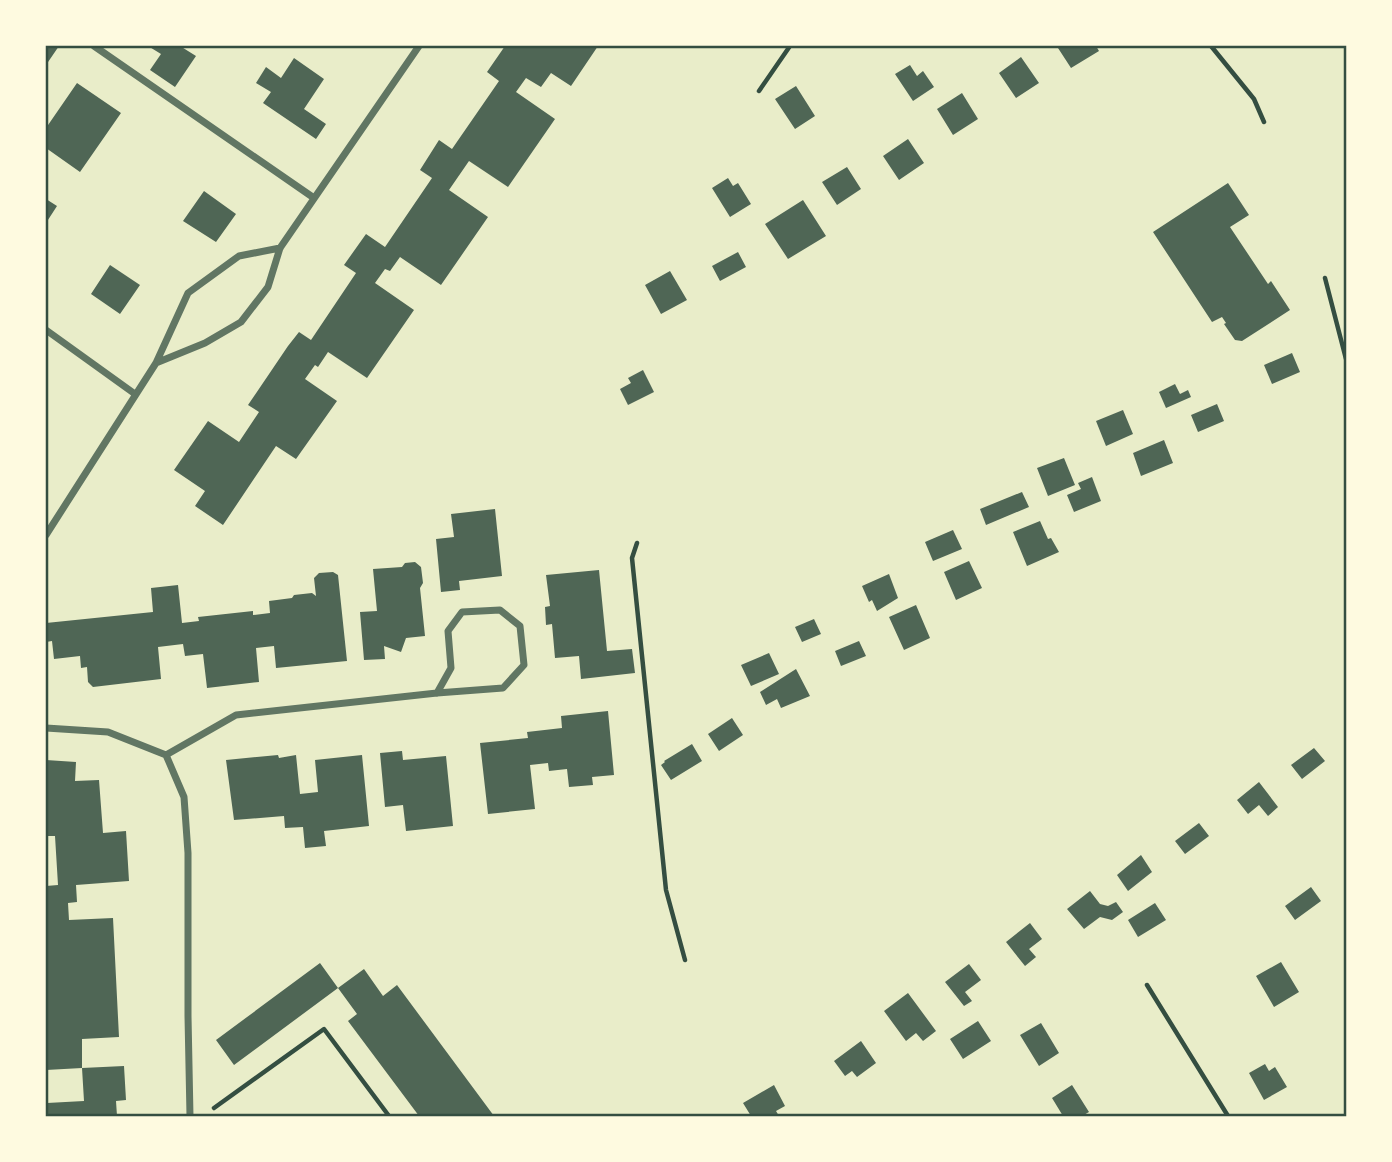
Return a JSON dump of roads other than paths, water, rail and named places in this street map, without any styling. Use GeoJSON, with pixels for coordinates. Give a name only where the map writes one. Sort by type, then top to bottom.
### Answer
{"type":"FeatureCollection","features":[{"type":"Feature","properties":{"kind":"street"},"geometry":{"type":"LineString","coordinates":[[94,46],[314,198]]}},
{"type":"Feature","properties":{"kind":"street"},"geometry":{"type":"LineString","coordinates":[[156,363],[205,343],[241,322],[268,286],[280,248],[419,46]]}},
{"type":"Feature","properties":{"kind":"street"},"geometry":{"type":"LineString","coordinates":[[46,534],[156,363],[188,293],[239,256],[280,248]]}},
{"type":"Feature","properties":{"kind":"street"},"geometry":{"type":"LineString","coordinates":[[46,330],[135,394]]}},
{"type":"Feature","properties":{"kind":"street"},"geometry":{"type":"LineString","coordinates":[[166,755],[236,715],[503,688],[524,666],[520,626],[500,610],[462,612],[448,631],[452,668],[437,693]]}},
{"type":"Feature","properties":{"kind":"street"},"geometry":{"type":"LineString","coordinates":[[46,728],[107,732],[166,755],[184,797],[188,853],[190,1116]]}}]}
